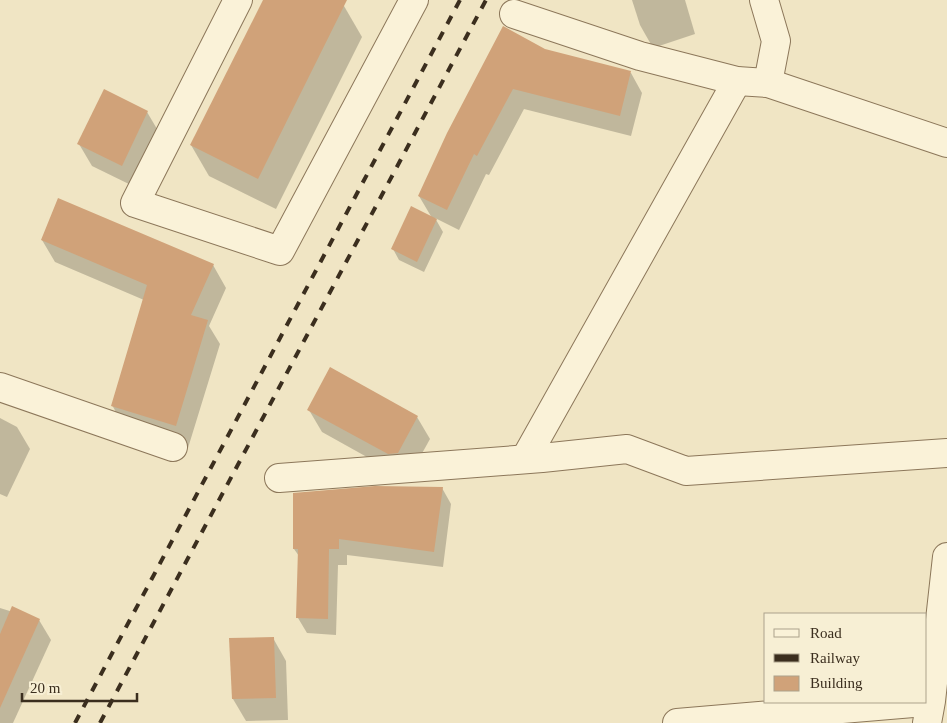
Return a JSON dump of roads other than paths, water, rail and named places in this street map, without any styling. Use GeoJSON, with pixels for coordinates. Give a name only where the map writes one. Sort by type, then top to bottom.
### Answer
{"type":"FeatureCollection","features":[{"type":"Feature","properties":{"kind":"street"},"geometry":{"type":"LineString","coordinates":[[238,0],[135,203],[280,252],[414,0]]}},
{"type":"Feature","properties":{"kind":"street"},"geometry":{"type":"LineString","coordinates":[[764,0],[776,41],[768,83]]}},
{"type":"Feature","properties":{"kind":"street"},"geometry":{"type":"LineString","coordinates":[[514,14],[640,56],[737,81],[768,83],[947,143]]}},
{"type":"Feature","properties":{"kind":"street"},"geometry":{"type":"LineString","coordinates":[[525,460],[737,81]]}},
{"type":"Feature","properties":{"kind":"street"},"geometry":{"type":"LineString","coordinates":[[0,387],[172,447]]}},
{"type":"Feature","properties":{"kind":"street"},"geometry":{"type":"LineString","coordinates":[[279,478],[525,460],[628,449],[686,470],[947,452]]}},
{"type":"Feature","properties":{"kind":"street"},"geometry":{"type":"LineString","coordinates":[[677,723],[927,707],[947,557]]}},
{"type":"Feature","properties":{"kind":"railway"},"geometry":{"type":"LineString","coordinates":[[75,723],[460,0]]}},
{"type":"Feature","properties":{"kind":"railway"},"geometry":{"type":"LineString","coordinates":[[100,723],[486,0]]}}]}
